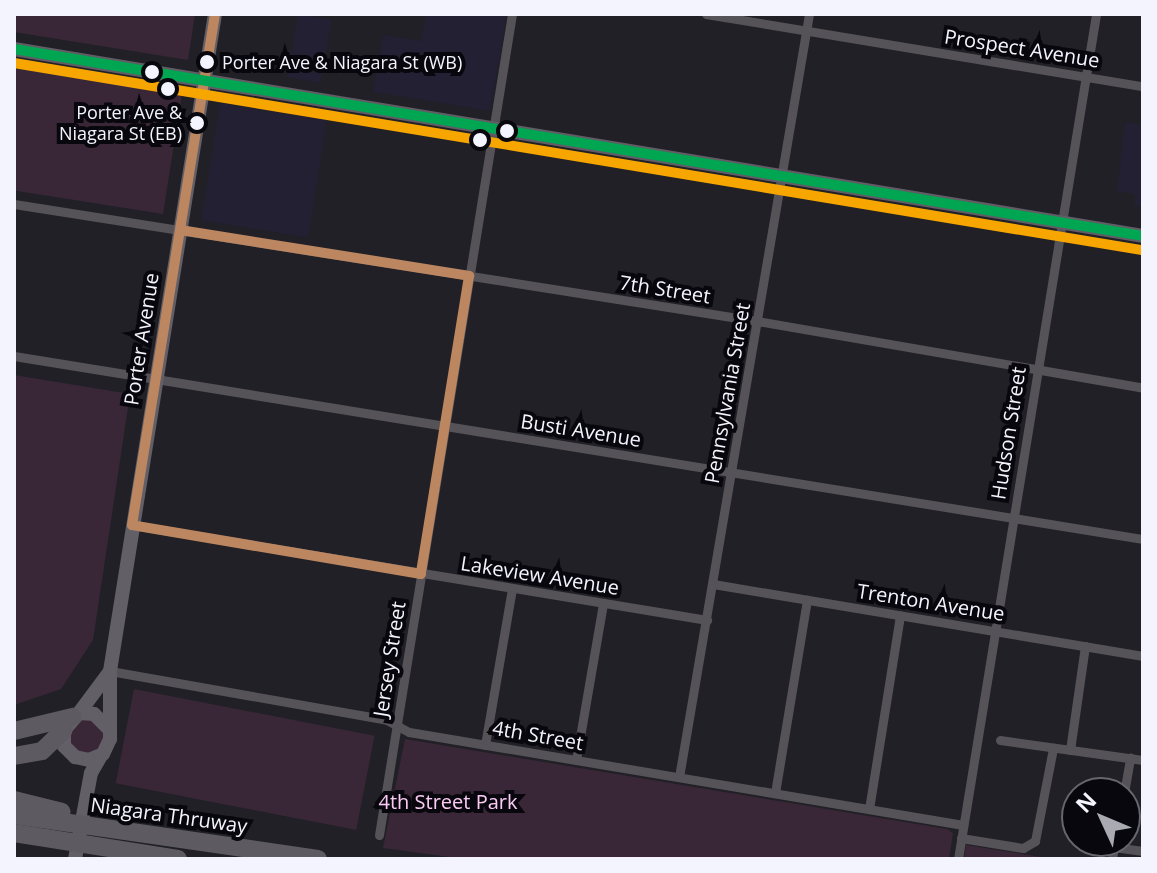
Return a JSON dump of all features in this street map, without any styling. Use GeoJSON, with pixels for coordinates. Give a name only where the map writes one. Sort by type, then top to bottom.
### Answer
{"type":"FeatureCollection","features":[{"type":"Feature","properties":{"kind":"highway"},"geometry":{"type":"LineString","coordinates":[[14,731],[72,720]]}},
{"type":"Feature","properties":{"kind":"highway"},"geometry":{"type":"LineString","coordinates":[[14,756],[42,751],[72,720]]}},
{"type":"Feature","properties":{"kind":"highway"},"geometry":{"type":"LineString","coordinates":[[14,800],[211,835],[242,847]]}},
{"type":"Feature","properties":{"kind":"highway","name":"Niagara Thruway"},"geometry":{"type":"LineString","coordinates":[[14,815],[318,859]]}},
{"type":"Feature","properties":{"kind":"highway","name":"Niagara Thruway"},"geometry":{"type":"LineString","coordinates":[[14,833],[178,859]]}},
{"type":"Feature","properties":{"kind":"highway"},"geometry":{"type":"LineString","coordinates":[[14,844],[56,841]]}},
{"type":"Feature","properties":{"kind":"main road"},"geometry":{"type":"LineString","coordinates":[[14,49],[1143,236]]}},
{"type":"Feature","properties":{"kind":"street","name":"Porter Avenue"},"geometry":{"type":"LineString","coordinates":[[75,859],[91,773],[103,754],[110,730],[110,671],[154,379],[215,14]]}},
{"type":"Feature","properties":{"kind":"street","name":"Jersey Street"},"geometry":{"type":"LineString","coordinates":[[379,835],[512,14]]}},
{"type":"Feature","properties":{"kind":"street","name":"Prospect Avenue"},"geometry":{"type":"LineString","coordinates":[[706,14],[1143,86]]}},
{"type":"Feature","properties":{"kind":"street","name":"Pennsylvania Street"},"geometry":{"type":"LineString","coordinates":[[679,777],[809,14]]}},
{"type":"Feature","properties":{"kind":"street","name":"Hudson Street"},"geometry":{"type":"LineString","coordinates":[[958,859],[1096,14]]}},
{"type":"Feature","properties":{"kind":"street","name":"7th Street"},"geometry":{"type":"LineString","coordinates":[[14,204],[757,321],[1143,388]]}},
{"type":"Feature","properties":{"kind":"street","name":"Busti Avenue"},"geometry":{"type":"LineString","coordinates":[[14,356],[1143,539]]}},
{"type":"Feature","properties":{"kind":"street","name":"Lakeview Avenue"},"geometry":{"type":"LineString","coordinates":[[132,525],[707,620]]}},
{"type":"Feature","properties":{"kind":"street","name":"Trenton Avenue"},"geometry":{"type":"LineString","coordinates":[[713,584],[1143,656]]}},
{"type":"Feature","properties":{"kind":"street"},"geometry":{"type":"LineString","coordinates":[[485,745],[512,589]]}},
{"type":"Feature","properties":{"kind":"street"},"geometry":{"type":"LineString","coordinates":[[775,793],[807,600]]}},
{"type":"Feature","properties":{"kind":"street"},"geometry":{"type":"LineString","coordinates":[[576,760],[603,603]]}},
{"type":"Feature","properties":{"kind":"street"},"geometry":{"type":"LineString","coordinates":[[869,809],[900,615]]}},
{"type":"Feature","properties":{"kind":"street"},"geometry":{"type":"LineString","coordinates":[[1070,750],[1085,646]]}},
{"type":"Feature","properties":{"kind":"street","name":"Porter Avenue"},"geometry":{"type":"LineString","coordinates":[[72,720],[110,671]]}},
{"type":"Feature","properties":{"kind":"street","name":"4th Street"},"geometry":{"type":"LineString","coordinates":[[110,671],[397,725],[409,732],[963,825]]}},
{"type":"Feature","properties":{"kind":"street"},"geometry":{"type":"LineString","coordinates":[[87,793],[69,753],[72,720],[101,717],[110,730]]}},
{"type":"Feature","properties":{"kind":"street"},"geometry":{"type":"LineString","coordinates":[[1000,740],[1143,760]]}},
{"type":"Feature","properties":{"kind":"street"},"geometry":{"type":"LineString","coordinates":[[961,838],[1023,848],[1035,841],[1053,748]]}},
{"type":"Feature","properties":{"kind":"street"},"geometry":{"type":"LineString","coordinates":[[69,753],[82,760],[103,754]]}},
{"type":"Feature","properties":{"kind":"street"},"geometry":{"type":"LineString","coordinates":[[1127,777],[1130,758]]}},
{"type":"Feature","properties":{"kind":"shaded area"},"geometry":{"type":"Polygon","coordinates":[[[298,14],[331,20],[320,83],[287,77],[298,14]]]}},
{"type":"Feature","properties":{"kind":"shaded area"},"geometry":{"type":"Polygon","coordinates":[[[426,14],[507,14],[490,111],[373,92],[383,35],[421,41],[426,14]]]}},
{"type":"Feature","properties":{"kind":"shaded area"},"geometry":{"type":"Polygon","coordinates":[[[220,103],[327,120],[308,237],[201,221],[220,103]]]}},
{"type":"Feature","properties":{"kind":"shaded area"},"geometry":{"type":"Polygon","coordinates":[[[1125,122],[1143,126],[1143,207],[1135,206],[1135,194],[1117,191],[1125,122]]]}},
{"type":"Feature","properties":{"kind":"green space"},"geometry":{"type":"Polygon","coordinates":[[[14,14],[195,14],[188,60],[14,32],[14,14]]]}},
{"type":"Feature","properties":{"kind":"green space"},"geometry":{"type":"Polygon","coordinates":[[[14,68],[182,95],[163,214],[14,191],[14,68]]]}},
{"type":"Feature","properties":{"kind":"green space"},"geometry":{"type":"Polygon","coordinates":[[[14,375],[130,394],[93,640],[61,689],[14,705],[14,375]]]}},
{"type":"Feature","properties":{"kind":"green space"},"geometry":{"type":"Polygon","coordinates":[[[134,689],[374,736],[356,830],[116,783],[134,689]]]}},
{"type":"Feature","properties":{"kind":"green space"},"geometry":{"type":"Polygon","coordinates":[[[86,719],[99,724],[104,737],[99,750],[86,755],[73,750],[68,737],[73,724],[86,719]]]}},
{"type":"Feature","properties":{"kind":"green space","name":"4th Street Park"},"geometry":{"type":"Polygon","coordinates":[[[405,739],[947,829],[953,833],[949,859],[464,859],[383,848],[405,739]]]}},
{"type":"Feature","properties":{"kind":"green space"},"geometry":{"type":"Polygon","coordinates":[[[966,845],[1041,857],[1041,859],[964,859],[966,845]]]}},
{"type":"Feature","properties":{"kind":"transit line"},"geometry":{"type":"LineString","coordinates":[[180,230],[469,276],[421,574],[132,525],[215,14]]}},
{"type":"Feature","properties":{"kind":"transit line"},"geometry":{"type":"LineString","coordinates":[[14,49],[1143,236]]}},
{"type":"Feature","properties":{"kind":"transit line"},"geometry":{"type":"LineString","coordinates":[[14,63],[1141,250]]}},
{"type":"Feature","properties":{"kind":"place","name":"Porter Ave & Niagara St (WB)"},"geometry":{"type":"Point","coordinates":[207,62]}},
{"type":"Feature","properties":{"kind":"place","name":"Porter Ave & Niagara St (EB)"},"geometry":{"type":"Point","coordinates":[197,123]}}]}
